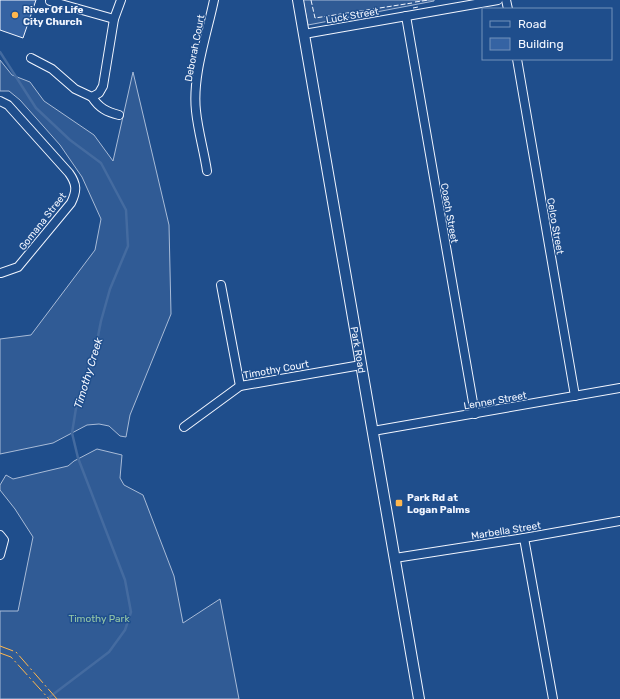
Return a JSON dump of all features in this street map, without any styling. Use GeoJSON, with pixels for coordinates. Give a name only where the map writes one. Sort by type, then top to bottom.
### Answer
{"type":"FeatureCollection","features":[{"type":"Feature","properties":{"kind":"street"},"geometry":{"type":"LineString","coordinates":[[92,97],[99,93],[103,86],[114,19],[121,0]]}},
{"type":"Feature","properties":{"kind":"street","name":"Deborah Court"},"geometry":{"type":"LineString","coordinates":[[207,171],[196,111],[196,94],[197,80],[214,0]]}},
{"type":"Feature","properties":{"kind":"street","name":"Park Road"},"geometry":{"type":"LineString","coordinates":[[298,0],[332,204],[419,699]]}},
{"type":"Feature","properties":{"kind":"street","name":"Luck Street"},"geometry":{"type":"LineString","coordinates":[[304,34],[498,0]]}},
{"type":"Feature","properties":{"kind":"street"},"geometry":{"type":"LineString","coordinates":[[50,1],[114,19]]}},
{"type":"Feature","properties":{"kind":"street","name":"Coach Street"},"geometry":{"type":"LineString","coordinates":[[406,16],[474,414]]}},
{"type":"Feature","properties":{"kind":"street"},"geometry":{"type":"LineString","coordinates":[[31,58],[52,69],[75,90],[92,97],[105,111],[119,116]]}},
{"type":"Feature","properties":{"kind":"street","name":"Celco Street"},"geometry":{"type":"LineString","coordinates":[[516,60],[575,396]]}},
{"type":"Feature","properties":{"kind":"street","name":"Gomana Street"},"geometry":{"type":"LineString","coordinates":[[0,101],[8,105],[75,180],[76,192],[71,203],[18,267],[2,273]]}},
{"type":"Feature","properties":{"kind":"street"},"geometry":{"type":"LineString","coordinates":[[221,285],[240,386]]}},
{"type":"Feature","properties":{"kind":"street","name":"Timothy Court"},"geometry":{"type":"LineString","coordinates":[[184,427],[240,386],[361,365]]}},
{"type":"Feature","properties":{"kind":"street","name":"Lenner Street"},"geometry":{"type":"LineString","coordinates":[[373,431],[620,388]]}},
{"type":"Feature","properties":{"kind":"street","name":"Marbella Street"},"geometry":{"type":"LineString","coordinates":[[395,558],[620,521]]}},
{"type":"Feature","properties":{"kind":"street"},"geometry":{"type":"LineString","coordinates":[[0,535],[4,540],[0,555]]}},
{"type":"Feature","properties":{"kind":"street"},"geometry":{"type":"LineString","coordinates":[[524,538],[553,699]]}},
{"type":"Feature","properties":{"kind":"shaded area"},"geometry":{"type":"Polygon","coordinates":[[[303,0],[434,0],[434,1],[308,25],[303,0]]]}},
{"type":"Feature","properties":{"kind":"shaded area"},"geometry":{"type":"Polygon","coordinates":[[[0,60],[12,75],[30,82],[44,101],[94,135],[113,161],[133,72],[169,225],[171,314],[130,415],[126,437],[120,436],[109,426],[99,424],[87,425],[53,443],[0,454],[0,339],[31,335],[95,250],[101,219],[82,177],[60,145],[20,100],[9,91],[0,91],[0,60]]]}},
{"type":"Feature","properties":{"kind":"shaded area","name":"Timothy Park"},"geometry":{"type":"Polygon","coordinates":[[[97,449],[122,455],[120,478],[124,485],[143,495],[174,576],[183,623],[220,599],[239,699],[0,699],[0,611],[18,611],[33,537],[15,509],[0,490],[0,485],[6,475],[13,479],[68,466],[74,461],[97,449]]]}},
{"type":"Feature","properties":{"kind":"building","name":"River Of Life City Church"},"geometry":{"type":"Polygon","coordinates":[[[0,0],[36,0],[23,38],[0,30],[0,0]]]}},
{"type":"Feature","properties":{"kind":"waterway","name":"Timothy Creek"},"geometry":{"type":"LineString","coordinates":[[0,52],[36,108],[70,140],[101,163],[126,210],[128,246],[110,289],[101,321],[93,361],[77,402],[72,433],[78,458],[125,580],[131,612],[125,630],[109,652],[47,699]]}},
{"type":"Feature","properties":{"kind":"fence"},"geometry":{"type":"LineString","coordinates":[[311,0],[315,18],[412,3]]}},
{"type":"Feature","properties":{"kind":"fence"},"geometry":{"type":"LineString","coordinates":[[415,2],[429,0]]}},
{"type":"Feature","properties":{"kind":"fence"},"geometry":{"type":"LineString","coordinates":[[413,8],[418,7]]}},
{"type":"Feature","properties":{"kind":"power"},"geometry":{"type":"LineString","coordinates":[[0,646],[16,652],[57,699]]}},
{"type":"Feature","properties":{"kind":"power"},"geometry":{"type":"LineString","coordinates":[[0,653],[11,657],[49,699]]}},
{"type":"Feature","properties":{"kind":"place","name":"River Of Life City Church"},"geometry":{"type":"Point","coordinates":[15,15]}},
{"type":"Feature","properties":{"kind":"place","name":"Park Rd at Logan Palms"},"geometry":{"type":"Point","coordinates":[399,503]}}]}
